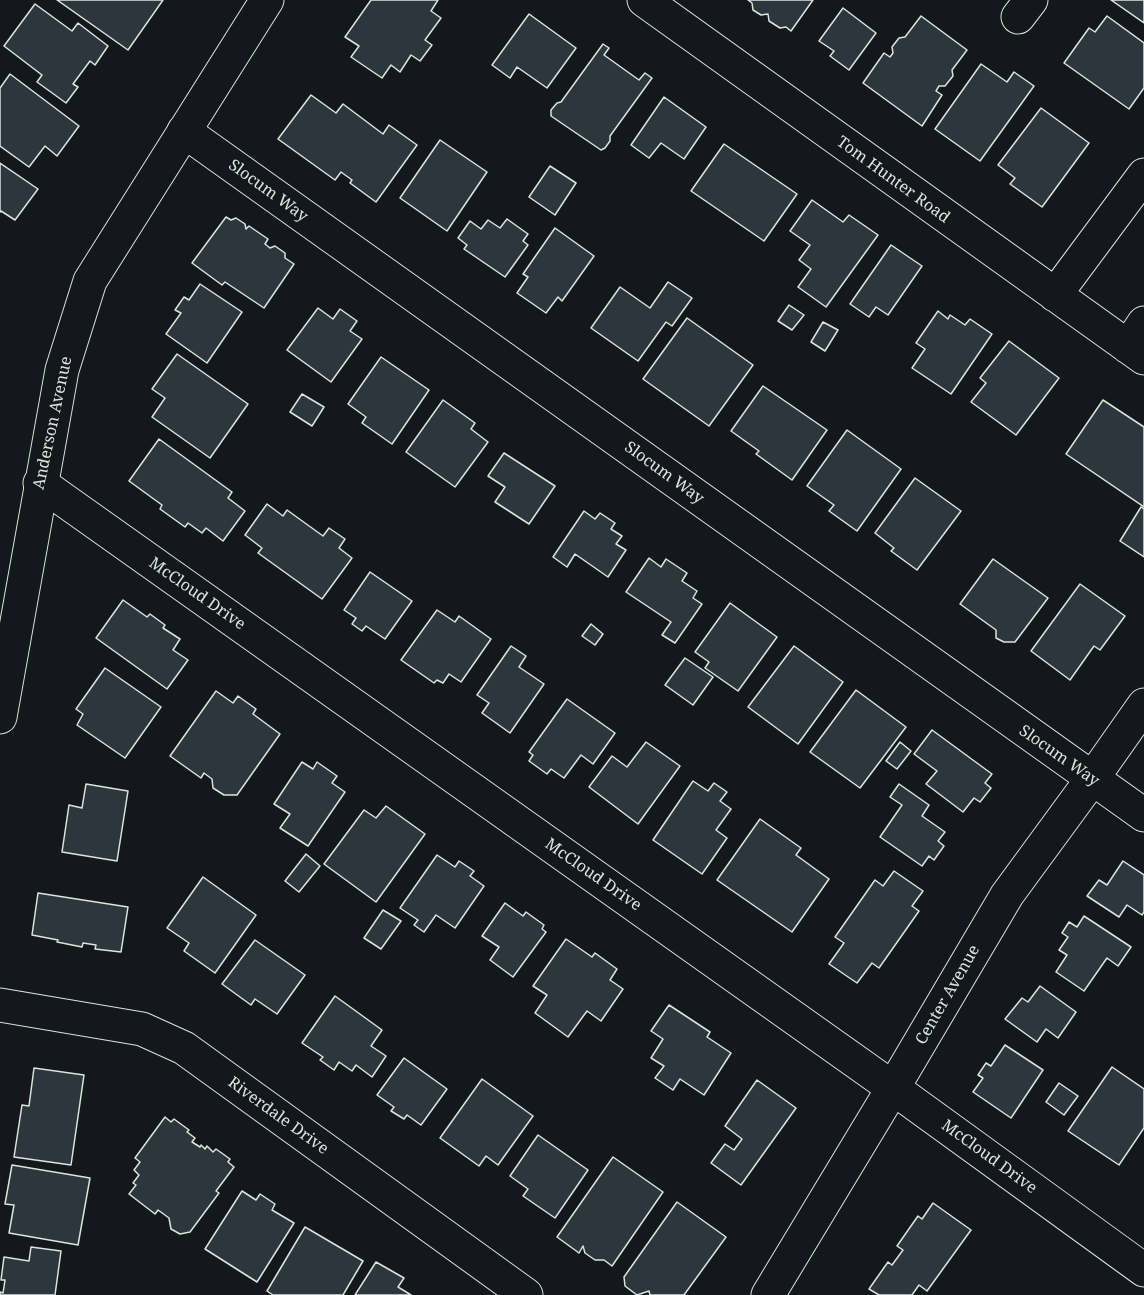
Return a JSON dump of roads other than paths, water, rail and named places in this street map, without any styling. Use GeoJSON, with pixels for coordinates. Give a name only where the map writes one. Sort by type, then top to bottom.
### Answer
{"type":"FeatureCollection","features":[{"type":"Feature","properties":{"kind":"street","name":"Anderson Avenue"},"geometry":{"type":"LineString","coordinates":[[0,717],[62,370],[90,281],[267,0]]}},
{"type":"Feature","properties":{"kind":"street","name":"Tom Hunter Road"},"geometry":{"type":"LineString","coordinates":[[644,0],[1055,296],[1139,343]]}},
{"type":"Feature","properties":{"kind":"street","name":"Slocum Way"},"geometry":{"type":"LineString","coordinates":[[184,131],[1144,815]]}},
{"type":"Feature","properties":{"kind":"street"},"geometry":{"type":"LineString","coordinates":[[1055,296],[1144,175]]}},
{"type":"Feature","properties":{"kind":"street","name":"McCloud Drive"},"geometry":{"type":"LineString","coordinates":[[40,483],[894,1088],[1144,1270]]}},
{"type":"Feature","properties":{"kind":"street","name":"Center Avenue"},"geometry":{"type":"LineString","coordinates":[[768,1295],[894,1088],[1006,895],[1144,705]]}},
{"type":"Feature","properties":{"kind":"street","name":"Riverdale Drive"},"geometry":{"type":"LineString","coordinates":[[0,1005],[142,1029],[184,1048],[526,1295]]}}]}
